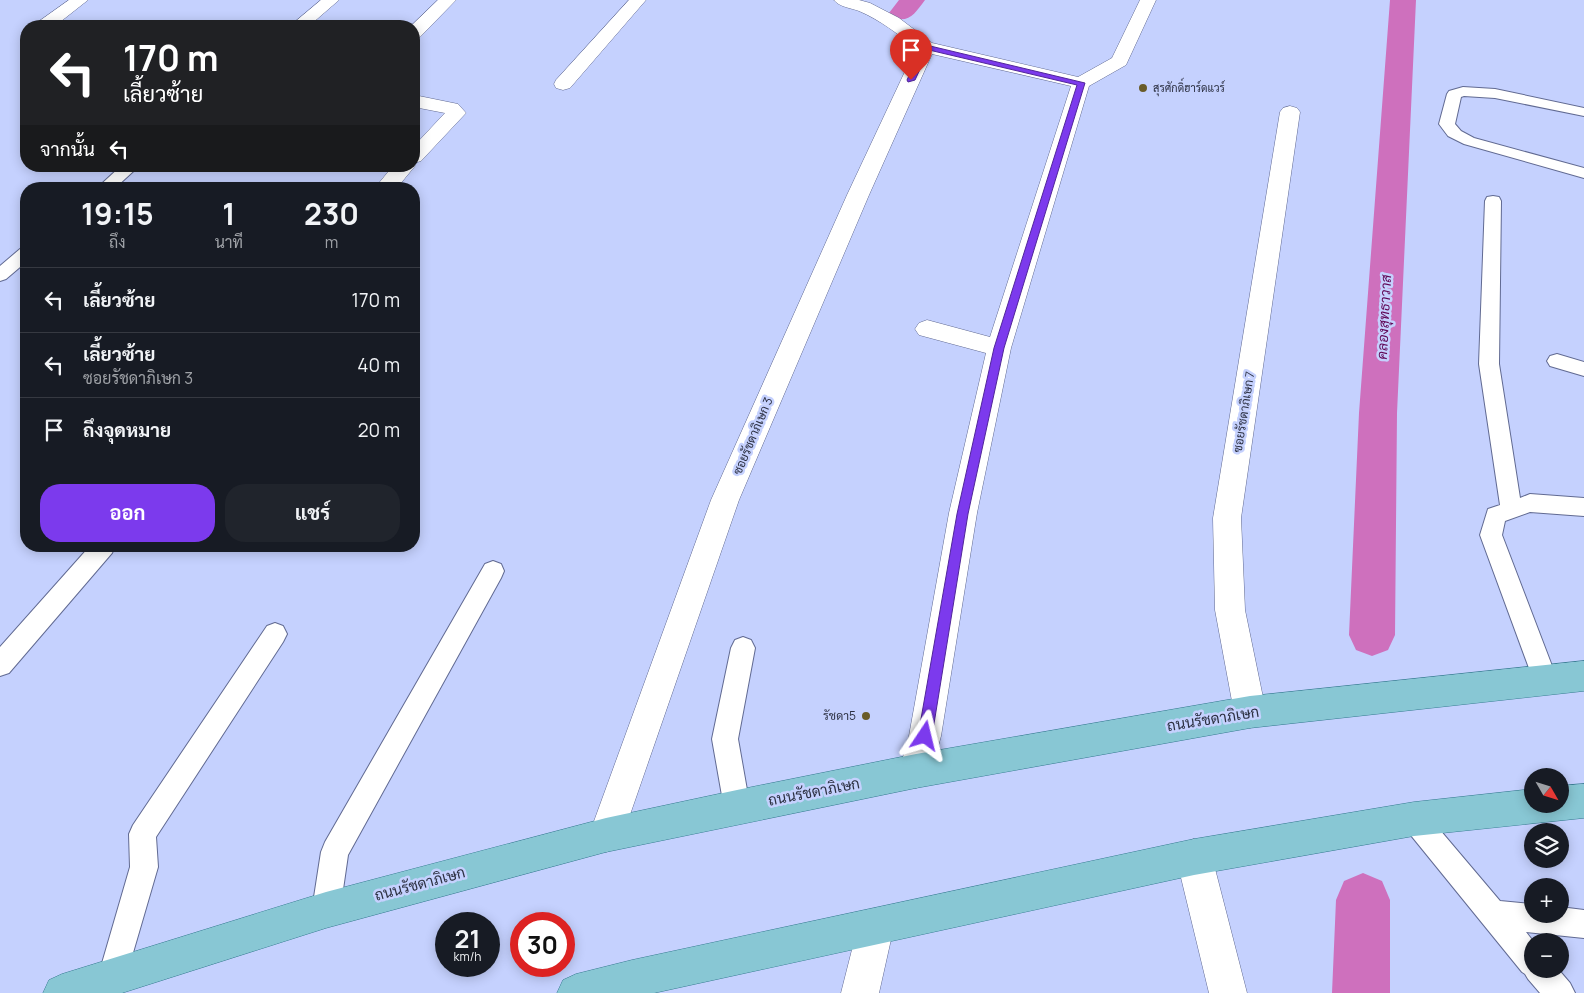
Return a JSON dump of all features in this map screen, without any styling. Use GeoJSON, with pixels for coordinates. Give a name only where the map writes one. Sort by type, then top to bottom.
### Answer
{"type":"FeatureCollection","features":[{"type":"Feature","properties":{"kind":"main road","name":"ถนนรัชดาภิเษก"},"geometry":{"type":"LineString","coordinates":[[62,993],[326,910],[606,835],[737,807],[916,771],[1250,712],[1584,676]]}},
{"type":"Feature","properties":{"kind":"main road"},"geometry":{"type":"LineString","coordinates":[[1569,802],[1584,801]]}},
{"type":"Feature","properties":{"kind":"main road"},"geometry":{"type":"LineString","coordinates":[[576,993],[632,978],[1194,858],[1414,819],[1524,807]]}},
{"type":"Feature","properties":{"kind":"street"},"geometry":{"type":"LineString","coordinates":[[52,20],[80,0]]}},
{"type":"Feature","properties":{"kind":"street"},"geometry":{"type":"LineString","coordinates":[[306,20],[331,0]]}},
{"type":"Feature","properties":{"kind":"street"},"geometry":{"type":"LineString","coordinates":[[420,26],[448,0]]}},
{"type":"Feature","properties":{"kind":"street"},"geometry":{"type":"LineString","coordinates":[[563,84],[638,0]]}},
{"type":"Feature","properties":{"kind":"street"},"geometry":{"type":"LineString","coordinates":[[842,0],[864,7],[893,22],[926,47],[1081,83],[1120,61],[1148,0]]}},
{"type":"Feature","properties":{"kind":"street","name":"ซอยรัชดาภิเษก 3"},"geometry":{"type":"LineString","coordinates":[[606,835],[725,500],[858,195],[926,47]]}},
{"type":"Feature","properties":{"kind":"street"},"geometry":{"type":"LineString","coordinates":[[916,771],[925,736],[962,514],[999,348],[1081,83]]}},
{"type":"Feature","properties":{"kind":"street"},"geometry":{"type":"LineString","coordinates":[[420,102],[451,108],[456,113],[420,151]]}},
{"type":"Feature","properties":{"kind":"street","name":"ซอยรัชดาภิเษก 7"},"geometry":{"type":"LineString","coordinates":[[1250,712],[1230,610],[1227,518],[1290,112]]}},
{"type":"Feature","properties":{"kind":"street"},"geometry":{"type":"LineString","coordinates":[[390,182],[400,172]]}},
{"type":"Feature","properties":{"kind":"street"},"geometry":{"type":"LineString","coordinates":[[927,329],[999,348]]}},
{"type":"Feature","properties":{"kind":"street"},"geometry":{"type":"LineString","coordinates":[[1194,858],[1228,993]]}},
{"type":"Feature","properties":{"kind":"street"},"geometry":{"type":"LineString","coordinates":[[860,993],[876,926]]}},
{"type":"Feature","properties":{"kind":"lane"},"geometry":{"type":"LineString","coordinates":[[1584,112],[1486,91],[1466,89],[1458,90],[1454,94],[1447,121],[1451,131],[1469,141],[1584,173]]}},
{"type":"Feature","properties":{"kind":"lane"},"geometry":{"type":"LineString","coordinates":[[112,182],[123,172]]}},
{"type":"Feature","properties":{"kind":"lane"},"geometry":{"type":"LineString","coordinates":[[1493,200],[1489,364],[1512,509]]}},
{"type":"Feature","properties":{"kind":"lane"},"geometry":{"type":"LineString","coordinates":[[0,275],[20,258]]}},
{"type":"Feature","properties":{"kind":"lane"},"geometry":{"type":"LineString","coordinates":[[1557,361],[1584,369]]}},
{"type":"Feature","properties":{"kind":"lane"},"geometry":{"type":"LineString","coordinates":[[1545,679],[1491,535],[1496,515],[1530,503],[1584,507]]}},
{"type":"Feature","properties":{"kind":"lane"},"geometry":{"type":"LineString","coordinates":[[0,665],[99,552]]}},
{"type":"Feature","properties":{"kind":"lane"},"geometry":{"type":"LineString","coordinates":[[326,910],[334,852],[493,571]]}},
{"type":"Feature","properties":{"kind":"lane"},"geometry":{"type":"LineString","coordinates":[[113,977],[144,867],[142,834],[275,634]]}},
{"type":"Feature","properties":{"kind":"lane"},"geometry":{"type":"LineString","coordinates":[[737,807],[725,740],[742,648]]}},
{"type":"Feature","properties":{"kind":"lane"},"geometry":{"type":"LineString","coordinates":[[1414,819],[1524,952]]}},
{"type":"Feature","properties":{"kind":"lane"},"geometry":{"type":"LineString","coordinates":[[1492,914],[1584,924]]}},
{"type":"Feature","properties":{"kind":"lane"},"geometry":{"type":"LineString","coordinates":[[1546,978],[1560,993]]}},
{"type":"Feature","properties":{"kind":"waterway"},"geometry":{"type":"LineString","coordinates":[[902,13],[912,0]]}},
{"type":"Feature","properties":{"kind":"waterway","name":"คลองสุทธาวาส"},"geometry":{"type":"LineString","coordinates":[[1372,635],[1378,413],[1403,0]]}},
{"type":"Feature","properties":{"kind":"waterway","name":"คลองสุทธาวาส"},"geometry":{"type":"LineString","coordinates":[[1361,993],[1363,900]]}},
{"type":"Feature","properties":{"kind":"place","name":"สุรศักดิ์ฮาร์ดแวร์"},"geometry":{"type":"Point","coordinates":[1143,88]}},
{"type":"Feature","properties":{"kind":"place","name":"รัชดา5"},"geometry":{"type":"Point","coordinates":[866,716]}},
{"type":"Feature","properties":{"kind":"route"},"geometry":{"type":"LineString","coordinates":[[911,80],[926,47],[1081,83],[999,348],[962,514],[925,736]]}}]}
